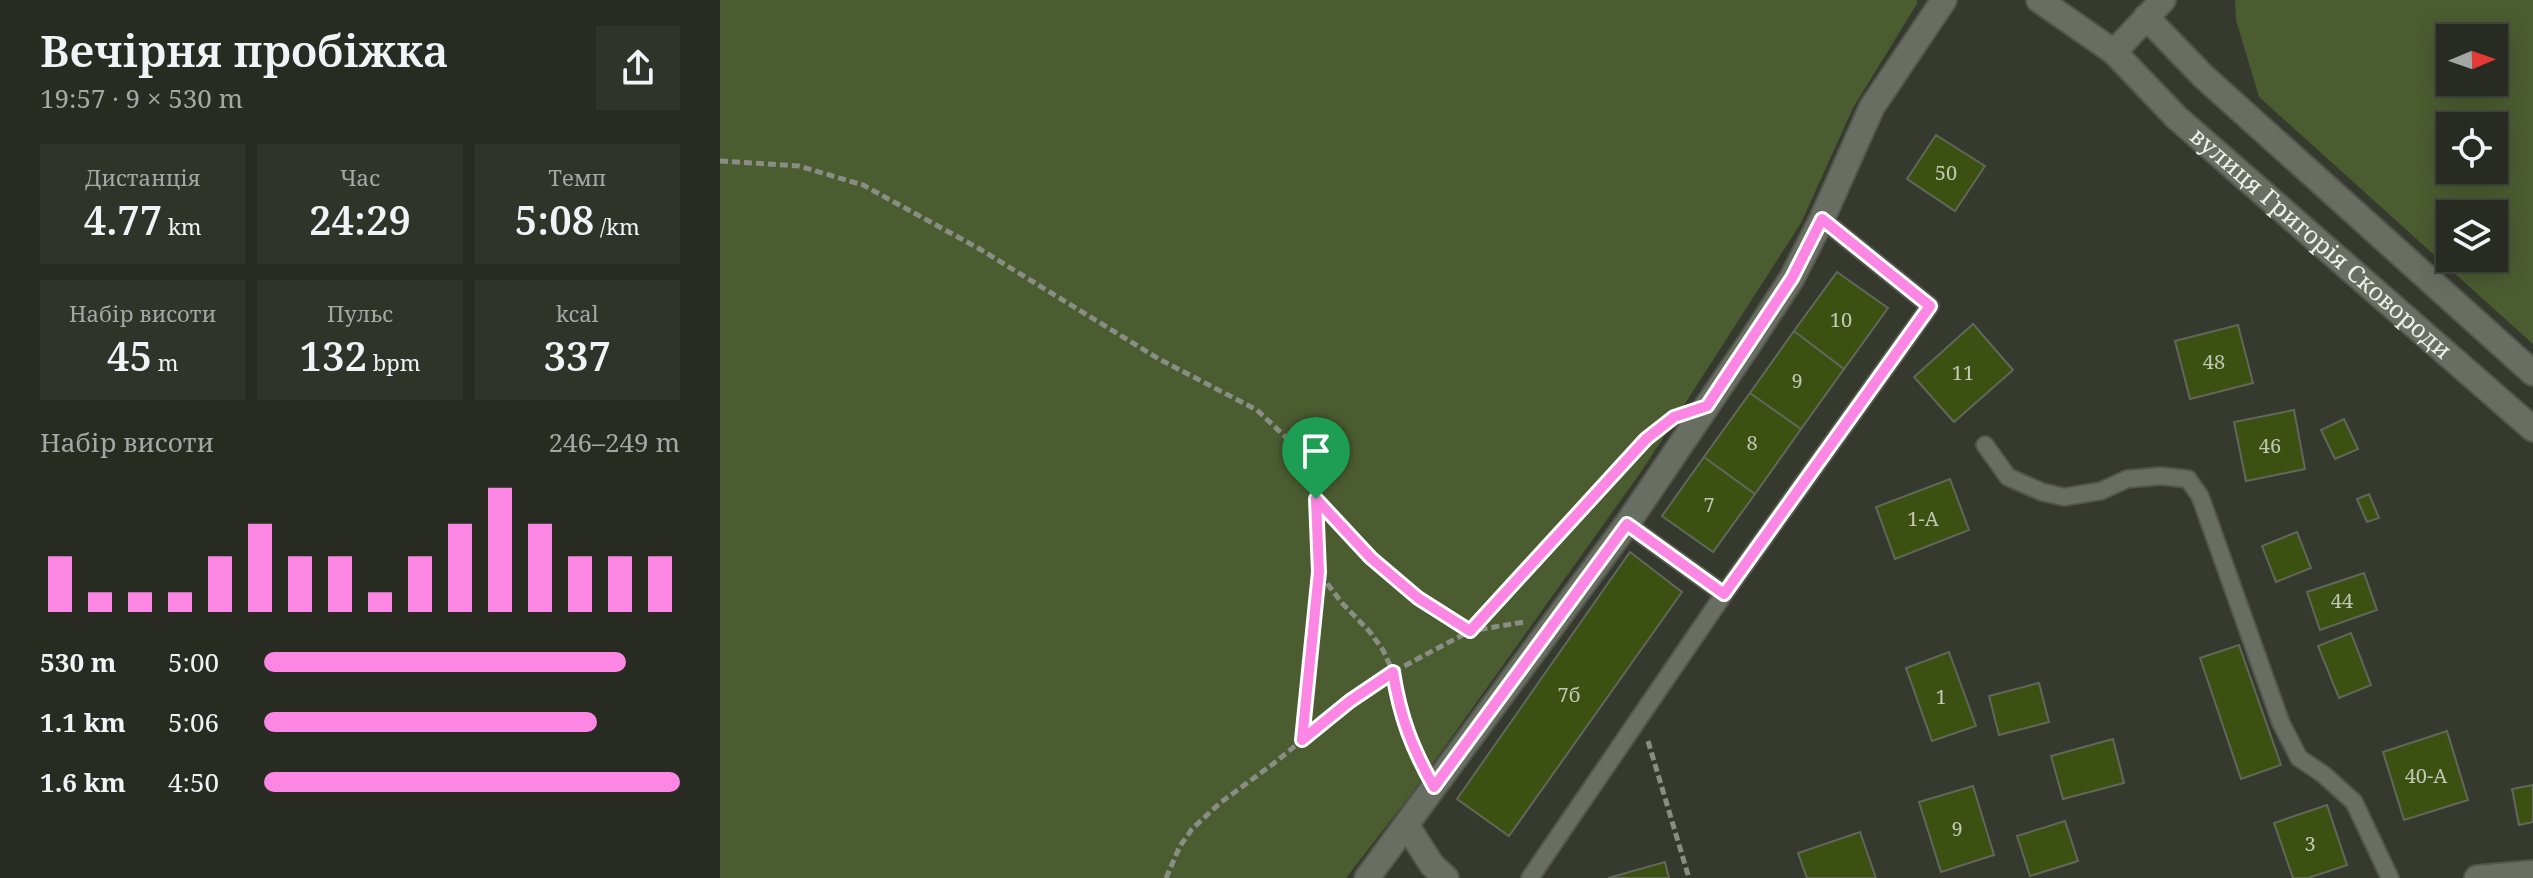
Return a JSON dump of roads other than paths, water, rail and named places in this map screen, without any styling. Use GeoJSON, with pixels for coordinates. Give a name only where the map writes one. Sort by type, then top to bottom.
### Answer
{"type":"FeatureCollection","features":[{"type":"Feature","properties":{"kind":"street"},"geometry":{"type":"LineString","coordinates":[[1367,878],[1627,524],[1792,278],[1872,107],[1944,0]]}},
{"type":"Feature","properties":{"kind":"street","name":"вулиця Григорія Сковороди"},"geometry":{"type":"LineString","coordinates":[[2039,0],[2114,52],[2176,117],[2533,429]]}},
{"type":"Feature","properties":{"kind":"street"},"geometry":{"type":"LineString","coordinates":[[2114,52],[2154,9]]}},
{"type":"Feature","properties":{"kind":"street","name":"вулиця Григорія Сковороди"},"geometry":{"type":"LineString","coordinates":[[2154,9],[2203,76],[2533,373]]}},
{"type":"Feature","properties":{"kind":"street"},"geometry":{"type":"LineString","coordinates":[[1407,826],[1432,865],[1446,878]]}},
{"type":"Feature","properties":{"kind":"street"},"geometry":{"type":"LineString","coordinates":[[2477,878],[2533,873]]}},
{"type":"Feature","properties":{"kind":"lane"},"geometry":{"type":"LineString","coordinates":[[1530,878],[1724,594],[1930,306],[1822,219]]}},
{"type":"Feature","properties":{"kind":"lane"},"geometry":{"type":"LineString","coordinates":[[1985,445],[2008,477],[2042,492],[2064,497],[2101,491],[2127,479],[2161,476],[2188,479],[2200,496],[2281,723],[2299,758],[2323,774],[2354,802],[2390,878]]}},
{"type":"Feature","properties":{"kind":"lane"},"geometry":{"type":"LineString","coordinates":[[1627,524],[1724,594]]}}]}
